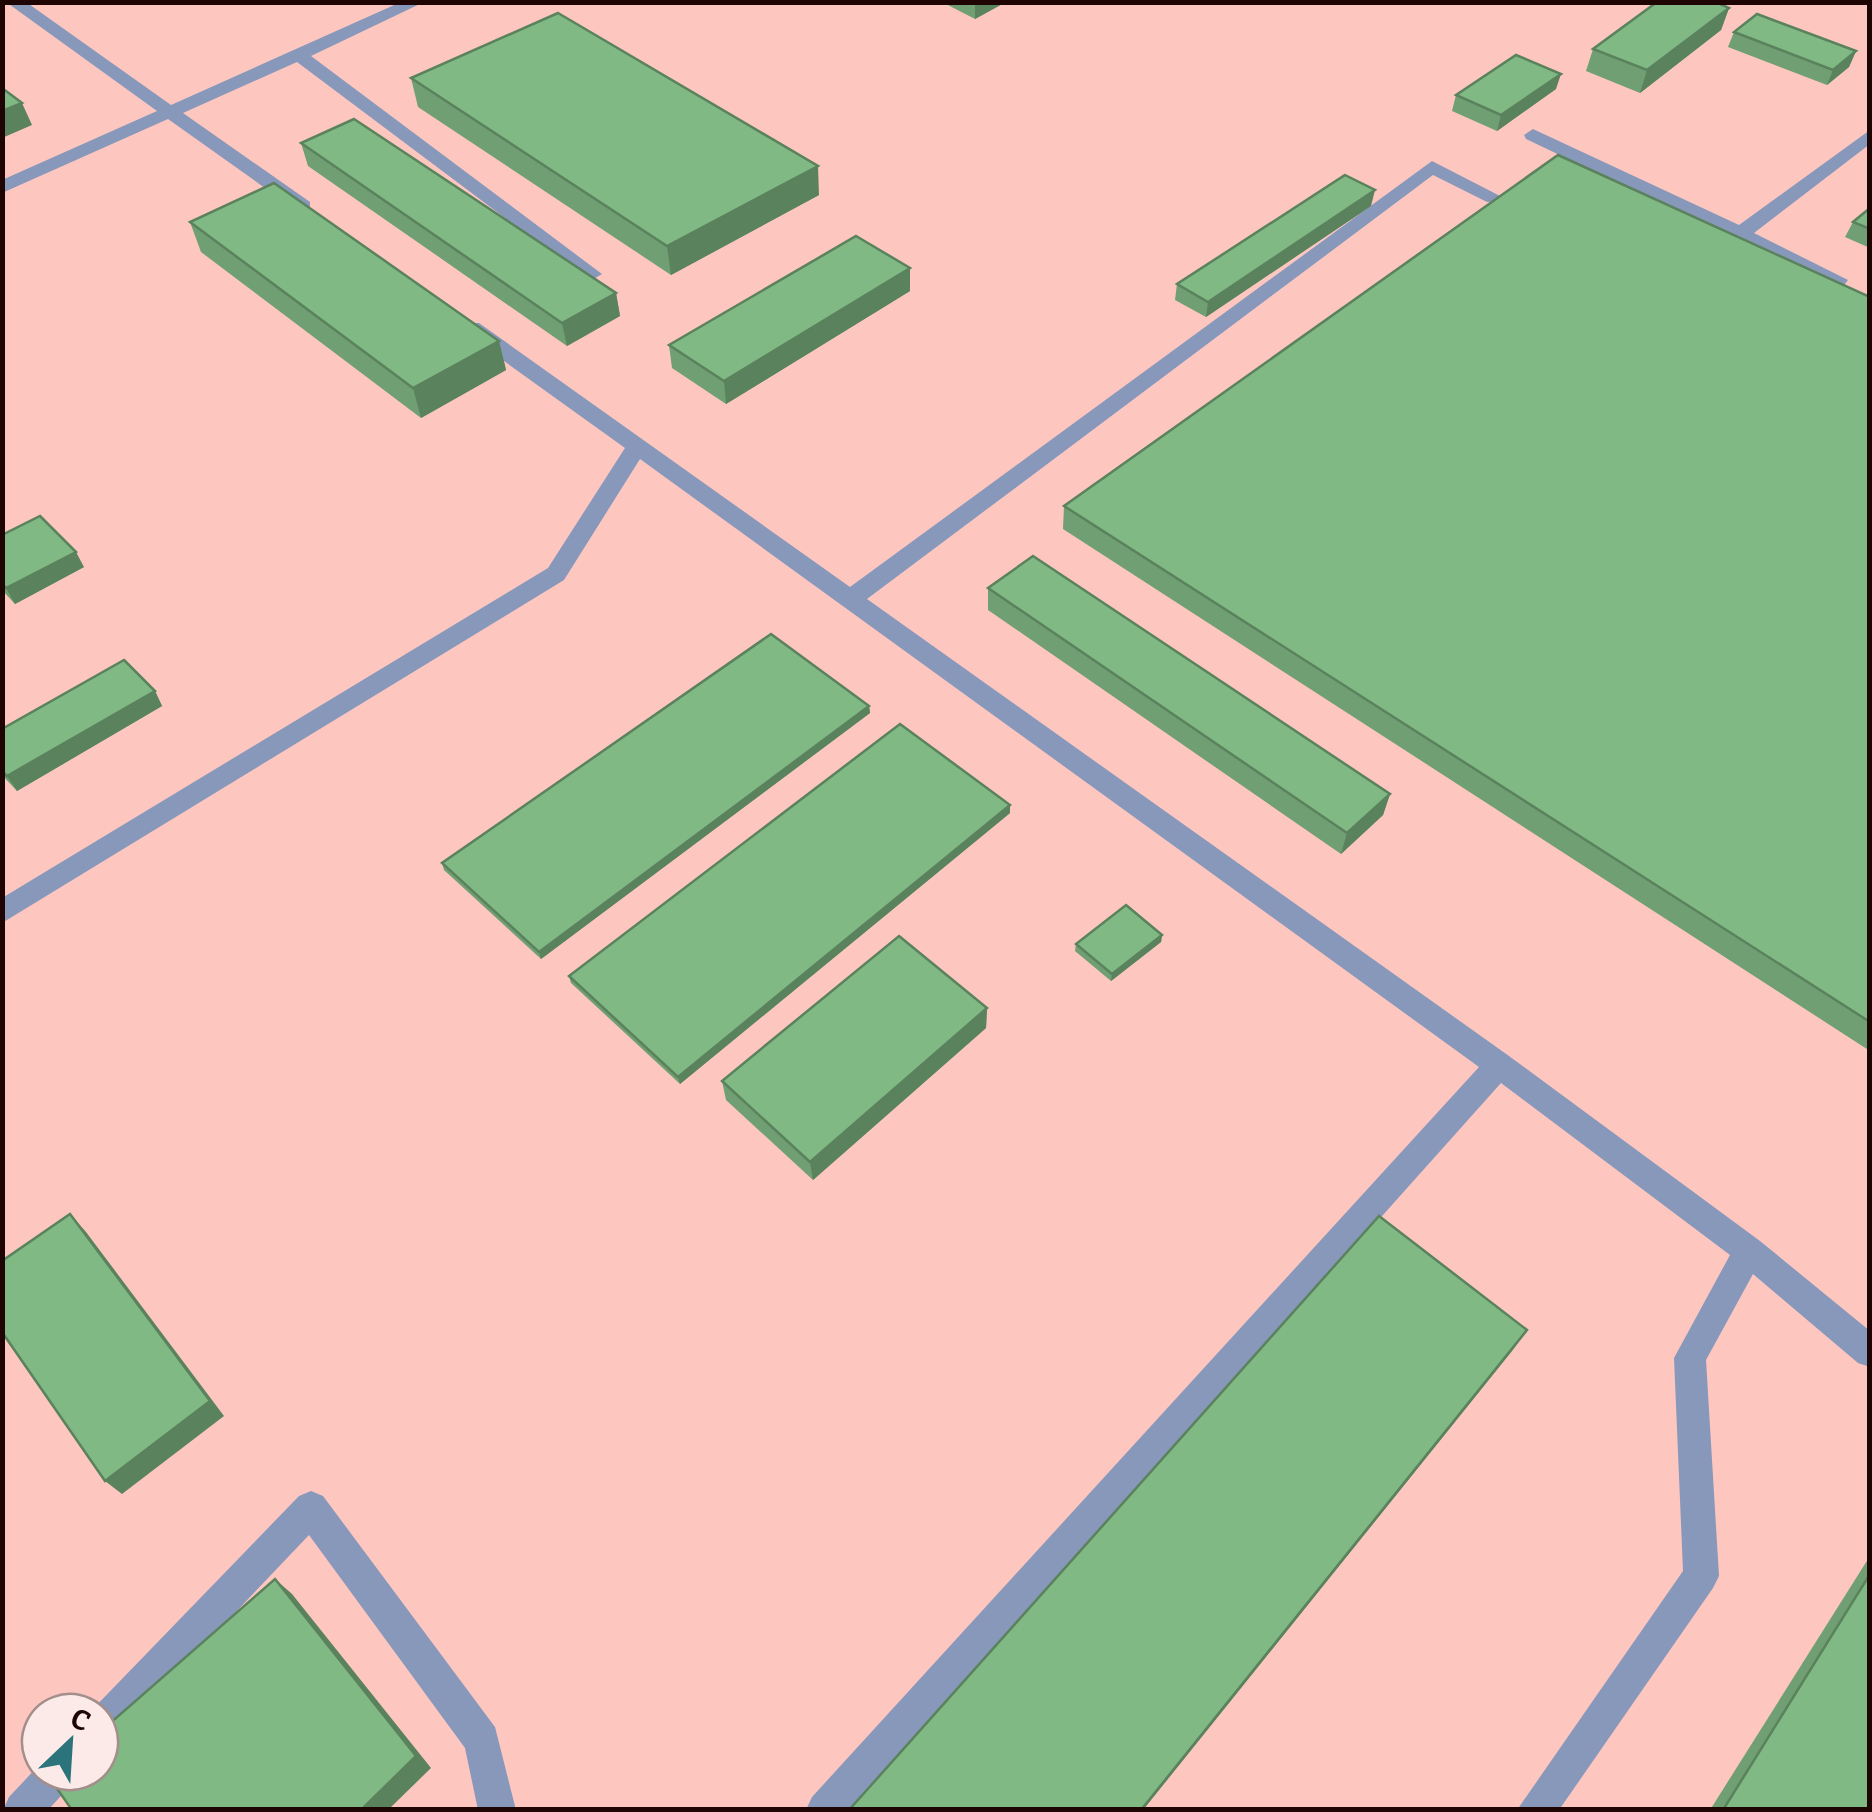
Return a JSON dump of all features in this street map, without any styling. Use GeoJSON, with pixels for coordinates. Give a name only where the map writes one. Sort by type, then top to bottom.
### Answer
{"type":"FeatureCollection","features":[{"type":"Feature","properties":{"kind":"lane"},"geometry":{"type":"LineString","coordinates":[[14,2],[317,216]]}},
{"type":"Feature","properties":{"kind":"lane"},"geometry":{"type":"LineString","coordinates":[[2,187],[416,2]]}},
{"type":"Feature","properties":{"kind":"lane"},"geometry":{"type":"LineString","coordinates":[[300,56],[592,274]]}},
{"type":"Feature","properties":{"kind":"lane"},"geometry":{"type":"LineString","coordinates":[[1533,135],[1838,280]]}},
{"type":"Feature","properties":{"kind":"lane"},"geometry":{"type":"LineString","coordinates":[[1741,233],[1870,135]]}},
{"type":"Feature","properties":{"kind":"lane"},"geometry":{"type":"LineString","coordinates":[[848,601],[1432,167],[1494,198]]}},
{"type":"Feature","properties":{"kind":"lane"},"geometry":{"type":"LineString","coordinates":[[461,320],[1498,1065],[1749,1251],[1870,1352]]}},
{"type":"Feature","properties":{"kind":"lane"},"geometry":{"type":"LineString","coordinates":[[2,912],[556,574],[637,446]]}},
{"type":"Feature","properties":{"kind":"lane"},"geometry":{"type":"LineString","coordinates":[[825,1810],[1498,1065]]}},
{"type":"Feature","properties":{"kind":"lane"},"geometry":{"type":"LineString","coordinates":[[1536,1810],[1701,1576],[1690,1358],[1749,1251]]}},
{"type":"Feature","properties":{"kind":"lane"},"geometry":{"type":"LineString","coordinates":[[120,1707],[311,1508],[482,1740],[497,1810]]}},
{"type":"Feature","properties":{"kind":"shaded area"},"geometry":{"type":"Polygon","coordinates":[[[3,3],[1869,3],[1869,1809],[3,1810],[3,3]]]}},
{"type":"Feature","properties":{"kind":"building"},"geometry":{"type":"Polygon","coordinates":[[[1657,2],[1716,2],[1729,8],[1647,70],[1593,49],[1657,2]]]}},
{"type":"Feature","properties":{"kind":"building"},"geometry":{"type":"Polygon","coordinates":[[[558,13],[818,166],[667,246],[411,78],[558,13]]]}},
{"type":"Feature","properties":{"kind":"building"},"geometry":{"type":"Polygon","coordinates":[[[1757,14],[1856,51],[1833,70],[1734,32],[1757,14]]]}},
{"type":"Feature","properties":{"kind":"building"},"geometry":{"type":"Polygon","coordinates":[[[1516,55],[1561,74],[1501,115],[1456,95],[1516,55]]]}},
{"type":"Feature","properties":{"kind":"building"},"geometry":{"type":"Polygon","coordinates":[[[2,88],[22,103],[2,111],[2,88]]]}},
{"type":"Feature","properties":{"kind":"building"},"geometry":{"type":"Polygon","coordinates":[[[354,119],[616,293],[562,323],[301,143],[354,119]]]}},
{"type":"Feature","properties":{"kind":"building"},"geometry":{"type":"Polygon","coordinates":[[[1558,155],[1870,297],[1870,1022],[1064,506],[1558,155]]]}},
{"type":"Feature","properties":{"kind":"building"},"geometry":{"type":"Polygon","coordinates":[[[1345,175],[1375,190],[1208,302],[1177,284],[1345,175]]]}},
{"type":"Feature","properties":{"kind":"building"},"geometry":{"type":"Polygon","coordinates":[[[274,183],[499,341],[413,388],[190,222],[274,183]]]}},
{"type":"Feature","properties":{"kind":"building"},"geometry":{"type":"Polygon","coordinates":[[[1870,208],[1870,229],[1853,222],[1870,208]]]}},
{"type":"Feature","properties":{"kind":"building"},"geometry":{"type":"Polygon","coordinates":[[[856,236],[910,268],[724,381],[669,345],[856,236]]]}},
{"type":"Feature","properties":{"kind":"building"},"geometry":{"type":"Polygon","coordinates":[[[40,516],[76,552],[6,588],[2,584],[2,535],[40,516]]]}},
{"type":"Feature","properties":{"kind":"building"},"geometry":{"type":"Polygon","coordinates":[[[1033,556],[1390,794],[1347,833],[988,588],[1033,556]]]}},
{"type":"Feature","properties":{"kind":"building"},"geometry":{"type":"Polygon","coordinates":[[[771,634],[869,706],[539,952],[442,863],[771,634]]]}},
{"type":"Feature","properties":{"kind":"building"},"geometry":{"type":"Polygon","coordinates":[[[124,660],[155,691],[7,776],[2,771],[2,729],[124,660]]]}},
{"type":"Feature","properties":{"kind":"building"},"geometry":{"type":"Polygon","coordinates":[[[900,724],[1010,805],[678,1077],[569,976],[900,724]]]}},
{"type":"Feature","properties":{"kind":"building"},"geometry":{"type":"Polygon","coordinates":[[[1126,905],[1162,935],[1112,974],[1076,944],[1126,905]]]}},
{"type":"Feature","properties":{"kind":"building"},"geometry":{"type":"Polygon","coordinates":[[[899,936],[987,1008],[810,1162],[722,1081],[899,936]]]}},
{"type":"Feature","properties":{"kind":"building"},"geometry":{"type":"Polygon","coordinates":[[[70,1214],[210,1401],[105,1481],[2,1332],[2,1261],[70,1214]]]}},
{"type":"Feature","properties":{"kind":"building"},"geometry":{"type":"Polygon","coordinates":[[[1379,1216],[1527,1330],[1141,1810],[849,1810],[1379,1216]]]}},
{"type":"Feature","properties":{"kind":"building"},"geometry":{"type":"Polygon","coordinates":[[[1870,1574],[1870,1810],[1723,1810],[1870,1574]]]}},
{"type":"Feature","properties":{"kind":"building"},"geometry":{"type":"Polygon","coordinates":[[[275,1579],[416,1756],[361,1810],[72,1810],[59,1792],[120,1792],[120,1715],[275,1579]]]}}]}
